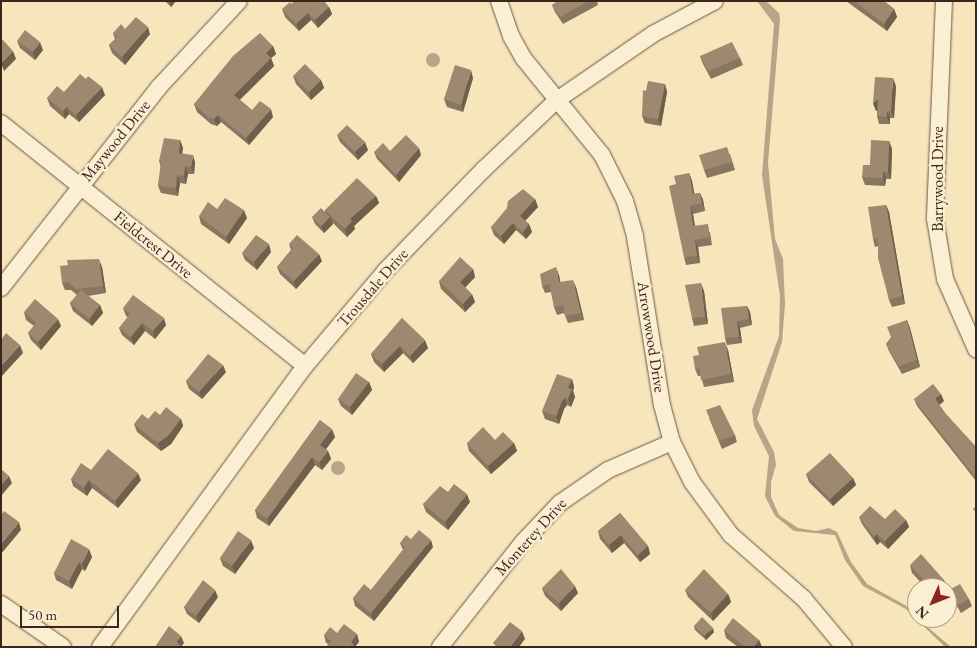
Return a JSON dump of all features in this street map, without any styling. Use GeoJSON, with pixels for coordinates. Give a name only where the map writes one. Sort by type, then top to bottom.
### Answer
{"type":"FeatureCollection","features":[{"type":"Feature","properties":{"kind":"street","name":"Maywood Drive"},"geometry":{"type":"LineString","coordinates":[[1,288],[158,88],[239,1]]}},
{"type":"Feature","properties":{"kind":"street","name":"Arrowwood Drive"},"geometry":{"type":"LineString","coordinates":[[500,1],[517,48],[608,163],[626,202],[635,237],[658,389],[672,442],[692,482],[719,521],[748,553],[809,604],[844,647]]}},
{"type":"Feature","properties":{"kind":"street","name":"Trousdale Drive"},"geometry":{"type":"LineString","coordinates":[[100,647],[305,366],[386,270],[497,156],[557,100],[653,34],[716,1]]}},
{"type":"Feature","properties":{"kind":"street","name":"Barrywood Drive"},"geometry":{"type":"LineString","coordinates":[[944,1],[935,219],[945,279],[974,341]]}},
{"type":"Feature","properties":{"kind":"street","name":"Fieldcrest Drive"},"geometry":{"type":"LineString","coordinates":[[1,124],[305,366]]}},
{"type":"Feature","properties":{"kind":"street","name":"Monterey Drive"},"geometry":{"type":"LineString","coordinates":[[440,647],[529,535],[560,503],[586,482],[619,463],[672,442]]}},
{"type":"Feature","properties":{"kind":"street"},"geometry":{"type":"LineString","coordinates":[[1,604],[63,647]]}},
{"type":"Feature","properties":{"kind":"shaded area"},"geometry":{"type":"Polygon","coordinates":[[[757,1],[766,1],[779,13],[780,19],[768,163],[775,239],[783,259],[785,304],[782,342],[757,419],[774,452],[776,465],[771,482],[771,497],[779,515],[798,528],[816,531],[829,528],[837,532],[851,562],[867,584],[907,606],[907,610],[863,586],[845,560],[835,535],[794,531],[775,516],[765,496],[769,456],[754,426],[752,410],[779,336],[780,296],[762,175],[774,24],[757,1]]]}},
{"type":"Feature","properties":{"kind":"shaded area"},"geometry":{"type":"Polygon","coordinates":[[[430,53],[436,53],[440,60],[436,67],[430,67],[426,63],[426,57],[430,53]]]}},
{"type":"Feature","properties":{"kind":"shaded area"},"geometry":{"type":"Polygon","coordinates":[[[335,461],[341,461],[345,468],[341,475],[335,475],[331,471],[331,465],[335,461]]]}},
{"type":"Feature","properties":{"kind":"shaded area"},"geometry":{"type":"Polygon","coordinates":[[[926,628],[929,628],[951,647],[945,647],[926,628]]]}},
{"type":"Feature","properties":{"kind":"building"},"geometry":{"type":"Polygon","coordinates":[[[294,1],[324,1],[329,7],[315,20],[308,13],[296,24],[282,9],[294,1]]]}},
{"type":"Feature","properties":{"kind":"building"},"geometry":{"type":"Polygon","coordinates":[[[558,1],[589,1],[560,17],[552,5],[558,1]]]}},
{"type":"Feature","properties":{"kind":"building"},"geometry":{"type":"Polygon","coordinates":[[[854,1],[884,1],[894,9],[884,24],[854,1]]]}},
{"type":"Feature","properties":{"kind":"building"},"geometry":{"type":"Polygon","coordinates":[[[136,17],[148,27],[122,57],[109,45],[117,37],[113,33],[121,24],[125,29],[136,17]]]}},
{"type":"Feature","properties":{"kind":"building"},"geometry":{"type":"Polygon","coordinates":[[[25,30],[40,42],[33,52],[17,41],[25,30]]]}},
{"type":"Feature","properties":{"kind":"building"},"geometry":{"type":"Polygon","coordinates":[[[260,33],[273,46],[266,53],[271,58],[234,95],[252,110],[260,101],[271,109],[246,138],[218,115],[214,119],[208,117],[194,104],[233,56],[260,33]]]}},
{"type":"Feature","properties":{"kind":"building"},"geometry":{"type":"Polygon","coordinates":[[[1,38],[13,51],[1,63],[1,38]]]}},
{"type":"Feature","properties":{"kind":"building"},"geometry":{"type":"Polygon","coordinates":[[[732,42],[740,58],[708,71],[700,56],[732,42]]]}},
{"type":"Feature","properties":{"kind":"building"},"geometry":{"type":"Polygon","coordinates":[[[305,64],[321,80],[309,92],[293,76],[305,64]]]}},
{"type":"Feature","properties":{"kind":"building"},"geometry":{"type":"Polygon","coordinates":[[[455,65],[471,70],[461,105],[444,99],[455,65]]]}},
{"type":"Feature","properties":{"kind":"building"},"geometry":{"type":"Polygon","coordinates":[[[80,74],[86,79],[88,76],[102,87],[76,115],[67,107],[63,111],[47,98],[57,86],[64,92],[80,74]]]}},
{"type":"Feature","properties":{"kind":"building"},"geometry":{"type":"Polygon","coordinates":[[[875,77],[893,78],[891,111],[887,111],[887,117],[877,116],[878,99],[873,103],[875,77]]]}},
{"type":"Feature","properties":{"kind":"building"},"geometry":{"type":"Polygon","coordinates":[[[648,81],[665,84],[658,119],[642,116],[643,90],[646,91],[648,81]]]}},
{"type":"Feature","properties":{"kind":"building"},"geometry":{"type":"Polygon","coordinates":[[[347,125],[365,142],[355,152],[337,135],[347,125]]]}},
{"type":"Feature","properties":{"kind":"building"},"geometry":{"type":"Polygon","coordinates":[[[406,135],[419,148],[396,175],[374,152],[383,143],[390,151],[406,135]]]}},
{"type":"Feature","properties":{"kind":"building"},"geometry":{"type":"Polygon","coordinates":[[[164,138],[180,140],[179,153],[193,155],[191,167],[185,166],[184,176],[177,175],[176,188],[158,186],[161,161],[159,161],[164,138]]]}},
{"type":"Feature","properties":{"kind":"building"},"geometry":{"type":"Polygon","coordinates":[[[871,140],[889,141],[888,172],[883,171],[883,178],[862,177],[863,165],[870,165],[871,140]]]}},
{"type":"Feature","properties":{"kind":"building"},"geometry":{"type":"Polygon","coordinates":[[[727,147],[732,162],[704,170],[699,155],[727,147]]]}},
{"type":"Feature","properties":{"kind":"building"},"geometry":{"type":"Polygon","coordinates":[[[689,173],[693,194],[700,193],[702,203],[690,206],[693,226],[708,224],[710,237],[695,240],[697,256],[684,257],[669,186],[676,184],[674,176],[689,173]]]}},
{"type":"Feature","properties":{"kind":"building"},"geometry":{"type":"Polygon","coordinates":[[[357,178],[376,196],[350,219],[352,221],[345,229],[325,210],[357,178]]]}},
{"type":"Feature","properties":{"kind":"building"},"geometry":{"type":"Polygon","coordinates":[[[523,189],[535,199],[520,216],[529,224],[523,232],[513,223],[501,236],[491,227],[507,208],[508,201],[523,189]]]}},
{"type":"Feature","properties":{"kind":"building"},"geometry":{"type":"Polygon","coordinates":[[[225,198],[244,210],[226,237],[199,216],[208,202],[217,209],[225,198]]]}},
{"type":"Feature","properties":{"kind":"building"},"geometry":{"type":"Polygon","coordinates":[[[886,205],[902,296],[889,300],[878,258],[878,238],[873,239],[868,207],[886,205]]]}},
{"type":"Feature","properties":{"kind":"building"},"geometry":{"type":"Polygon","coordinates":[[[321,208],[330,217],[321,226],[312,217],[321,208]]]}},
{"type":"Feature","properties":{"kind":"building"},"geometry":{"type":"Polygon","coordinates":[[[256,235],[269,244],[254,262],[242,253],[256,235]]]}},
{"type":"Feature","properties":{"kind":"building"},"geometry":{"type":"Polygon","coordinates":[[[297,235],[319,254],[294,281],[277,267],[293,248],[289,244],[297,235]]]}},
{"type":"Feature","properties":{"kind":"building"},"geometry":{"type":"Polygon","coordinates":[[[460,257],[473,269],[460,282],[472,294],[463,304],[439,281],[460,257]]]}},
{"type":"Feature","properties":{"kind":"building"},"geometry":{"type":"Polygon","coordinates":[[[99,259],[103,286],[76,289],[68,282],[62,283],[60,266],[68,265],[67,260],[99,259]]]}},
{"type":"Feature","properties":{"kind":"building"},"geometry":{"type":"Polygon","coordinates":[[[556,267],[559,282],[573,280],[581,313],[565,316],[563,305],[554,307],[550,284],[542,286],[540,274],[556,267]]]}},
{"type":"Feature","properties":{"kind":"building"},"geometry":{"type":"Polygon","coordinates":[[[701,283],[705,317],[692,318],[685,285],[701,283]]]}},
{"type":"Feature","properties":{"kind":"building"},"geometry":{"type":"Polygon","coordinates":[[[81,290],[100,305],[89,319],[70,303],[81,290]]]}},
{"type":"Feature","properties":{"kind":"building"},"geometry":{"type":"Polygon","coordinates":[[[133,295],[164,318],[153,331],[142,323],[131,337],[119,328],[130,314],[123,308],[133,295]]]}},
{"type":"Feature","properties":{"kind":"building"},"geometry":{"type":"Polygon","coordinates":[[[35,299],[58,319],[38,342],[28,333],[36,323],[24,312],[35,299]]]}},
{"type":"Feature","properties":{"kind":"building"},"geometry":{"type":"Polygon","coordinates":[[[747,306],[749,319],[737,321],[739,337],[725,338],[721,308],[747,306]]]}},
{"type":"Feature","properties":{"kind":"building"},"geometry":{"type":"Polygon","coordinates":[[[402,318],[425,340],[410,356],[400,346],[382,364],[371,354],[402,318]]]}},
{"type":"Feature","properties":{"kind":"building"},"geometry":{"type":"Polygon","coordinates":[[[907,320],[917,360],[899,366],[886,344],[891,337],[887,327],[907,320]]]}},
{"type":"Feature","properties":{"kind":"building"},"geometry":{"type":"Polygon","coordinates":[[[6,333],[20,345],[1,366],[1,340],[6,333]]]}},
{"type":"Feature","properties":{"kind":"building"},"geometry":{"type":"Polygon","coordinates":[[[725,342],[731,374],[701,380],[699,368],[695,369],[693,356],[699,355],[697,347],[725,342]]]}},
{"type":"Feature","properties":{"kind":"building"},"geometry":{"type":"Polygon","coordinates":[[[208,354],[223,365],[199,392],[186,381],[208,354]]]}},
{"type":"Feature","properties":{"kind":"building"},"geometry":{"type":"Polygon","coordinates":[[[356,373],[369,382],[350,407],[338,399],[356,373]]]}},
{"type":"Feature","properties":{"kind":"building"},"geometry":{"type":"Polygon","coordinates":[[[557,374],[572,379],[568,388],[572,389],[568,399],[565,398],[562,401],[556,416],[542,411],[557,374]]]}},
{"type":"Feature","properties":{"kind":"building"},"geometry":{"type":"Polygon","coordinates":[[[933,384],[941,394],[935,398],[945,413],[976,447],[976,478],[914,399],[933,384]]]}},
{"type":"Feature","properties":{"kind":"building"},"geometry":{"type":"Polygon","coordinates":[[[720,405],[735,435],[719,441],[706,410],[720,405]]]}},
{"type":"Feature","properties":{"kind":"building"},"geometry":{"type":"Polygon","coordinates":[[[166,407],[181,419],[168,436],[158,443],[134,424],[142,414],[148,419],[155,411],[160,415],[166,407]]]}},
{"type":"Feature","properties":{"kind":"building"},"geometry":{"type":"Polygon","coordinates":[[[320,420],[332,429],[320,445],[328,451],[319,463],[312,457],[267,519],[255,510],[320,420]]]}},
{"type":"Feature","properties":{"kind":"building"},"geometry":{"type":"Polygon","coordinates":[[[483,427],[495,440],[503,432],[514,443],[488,466],[467,443],[483,427]]]}},
{"type":"Feature","properties":{"kind":"building"},"geometry":{"type":"Polygon","coordinates":[[[108,449],[138,473],[115,501],[89,480],[84,488],[71,479],[81,463],[91,470],[108,449]]]}},
{"type":"Feature","properties":{"kind":"building"},"geometry":{"type":"Polygon","coordinates":[[[830,453],[853,478],[830,499],[806,474],[830,453]]]}},
{"type":"Feature","properties":{"kind":"building"},"geometry":{"type":"Polygon","coordinates":[[[1,469],[9,476],[1,485],[1,469]]]}},
{"type":"Feature","properties":{"kind":"building"},"geometry":{"type":"Polygon","coordinates":[[[454,484],[467,494],[445,522],[423,504],[440,486],[448,492],[454,484]]]}},
{"type":"Feature","properties":{"kind":"building"},"geometry":{"type":"Polygon","coordinates":[[[870,506],[885,519],[895,509],[906,520],[885,541],[877,534],[874,537],[859,517],[870,506]]]}},
{"type":"Feature","properties":{"kind":"building"},"geometry":{"type":"Polygon","coordinates":[[[4,511],[19,522],[1,544],[1,515],[4,511]]]}},
{"type":"Feature","properties":{"kind":"building"},"geometry":{"type":"Polygon","coordinates":[[[620,513],[648,546],[638,555],[621,535],[609,545],[598,531],[620,513]]]}},
{"type":"Feature","properties":{"kind":"building"},"geometry":{"type":"Polygon","coordinates":[[[419,530],[431,540],[371,613],[353,598],[364,584],[371,590],[405,547],[400,543],[406,535],[411,539],[419,530]]]}},
{"type":"Feature","properties":{"kind":"building"},"geometry":{"type":"Polygon","coordinates":[[[238,531],[251,540],[232,566],[220,558],[238,531]]]}},
{"type":"Feature","properties":{"kind":"building"},"geometry":{"type":"Polygon","coordinates":[[[71,539],[89,549],[82,563],[79,562],[69,581],[54,573],[71,539]]]}},
{"type":"Feature","properties":{"kind":"building"},"geometry":{"type":"Polygon","coordinates":[[[921,554],[942,578],[922,578],[910,565],[921,554]]]}},
{"type":"Feature","properties":{"kind":"building"},"geometry":{"type":"Polygon","coordinates":[[[561,569],[575,586],[559,603],[542,588],[561,569]]]}},
{"type":"Feature","properties":{"kind":"building"},"geometry":{"type":"Polygon","coordinates":[[[704,569],[728,594],[711,613],[685,590],[704,569]]]}},
{"type":"Feature","properties":{"kind":"building"},"geometry":{"type":"Polygon","coordinates":[[[203,580],[215,590],[196,616],[184,607],[203,580]]]}},
{"type":"Feature","properties":{"kind":"building"},"geometry":{"type":"Polygon","coordinates":[[[960,584],[969,599],[958,605],[957,603],[957,586],[960,584]]]}},
{"type":"Feature","properties":{"kind":"building"},"geometry":{"type":"Polygon","coordinates":[[[702,617],[713,628],[704,636],[694,626],[702,617]]]}},
{"type":"Feature","properties":{"kind":"building"},"geometry":{"type":"Polygon","coordinates":[[[733,618],[759,640],[754,647],[745,647],[724,630],[733,618]]]}},
{"type":"Feature","properties":{"kind":"building"},"geometry":{"type":"Polygon","coordinates":[[[510,622],[522,631],[510,647],[497,647],[493,643],[510,622]]]}},
{"type":"Feature","properties":{"kind":"building"},"geometry":{"type":"Polygon","coordinates":[[[344,624],[357,634],[351,642],[354,645],[352,647],[326,647],[331,641],[324,635],[330,627],[337,633],[344,624]]]}},
{"type":"Feature","properties":{"kind":"building"},"geometry":{"type":"Polygon","coordinates":[[[169,626],[181,636],[176,642],[183,647],[155,647],[169,626]]]}}]}
